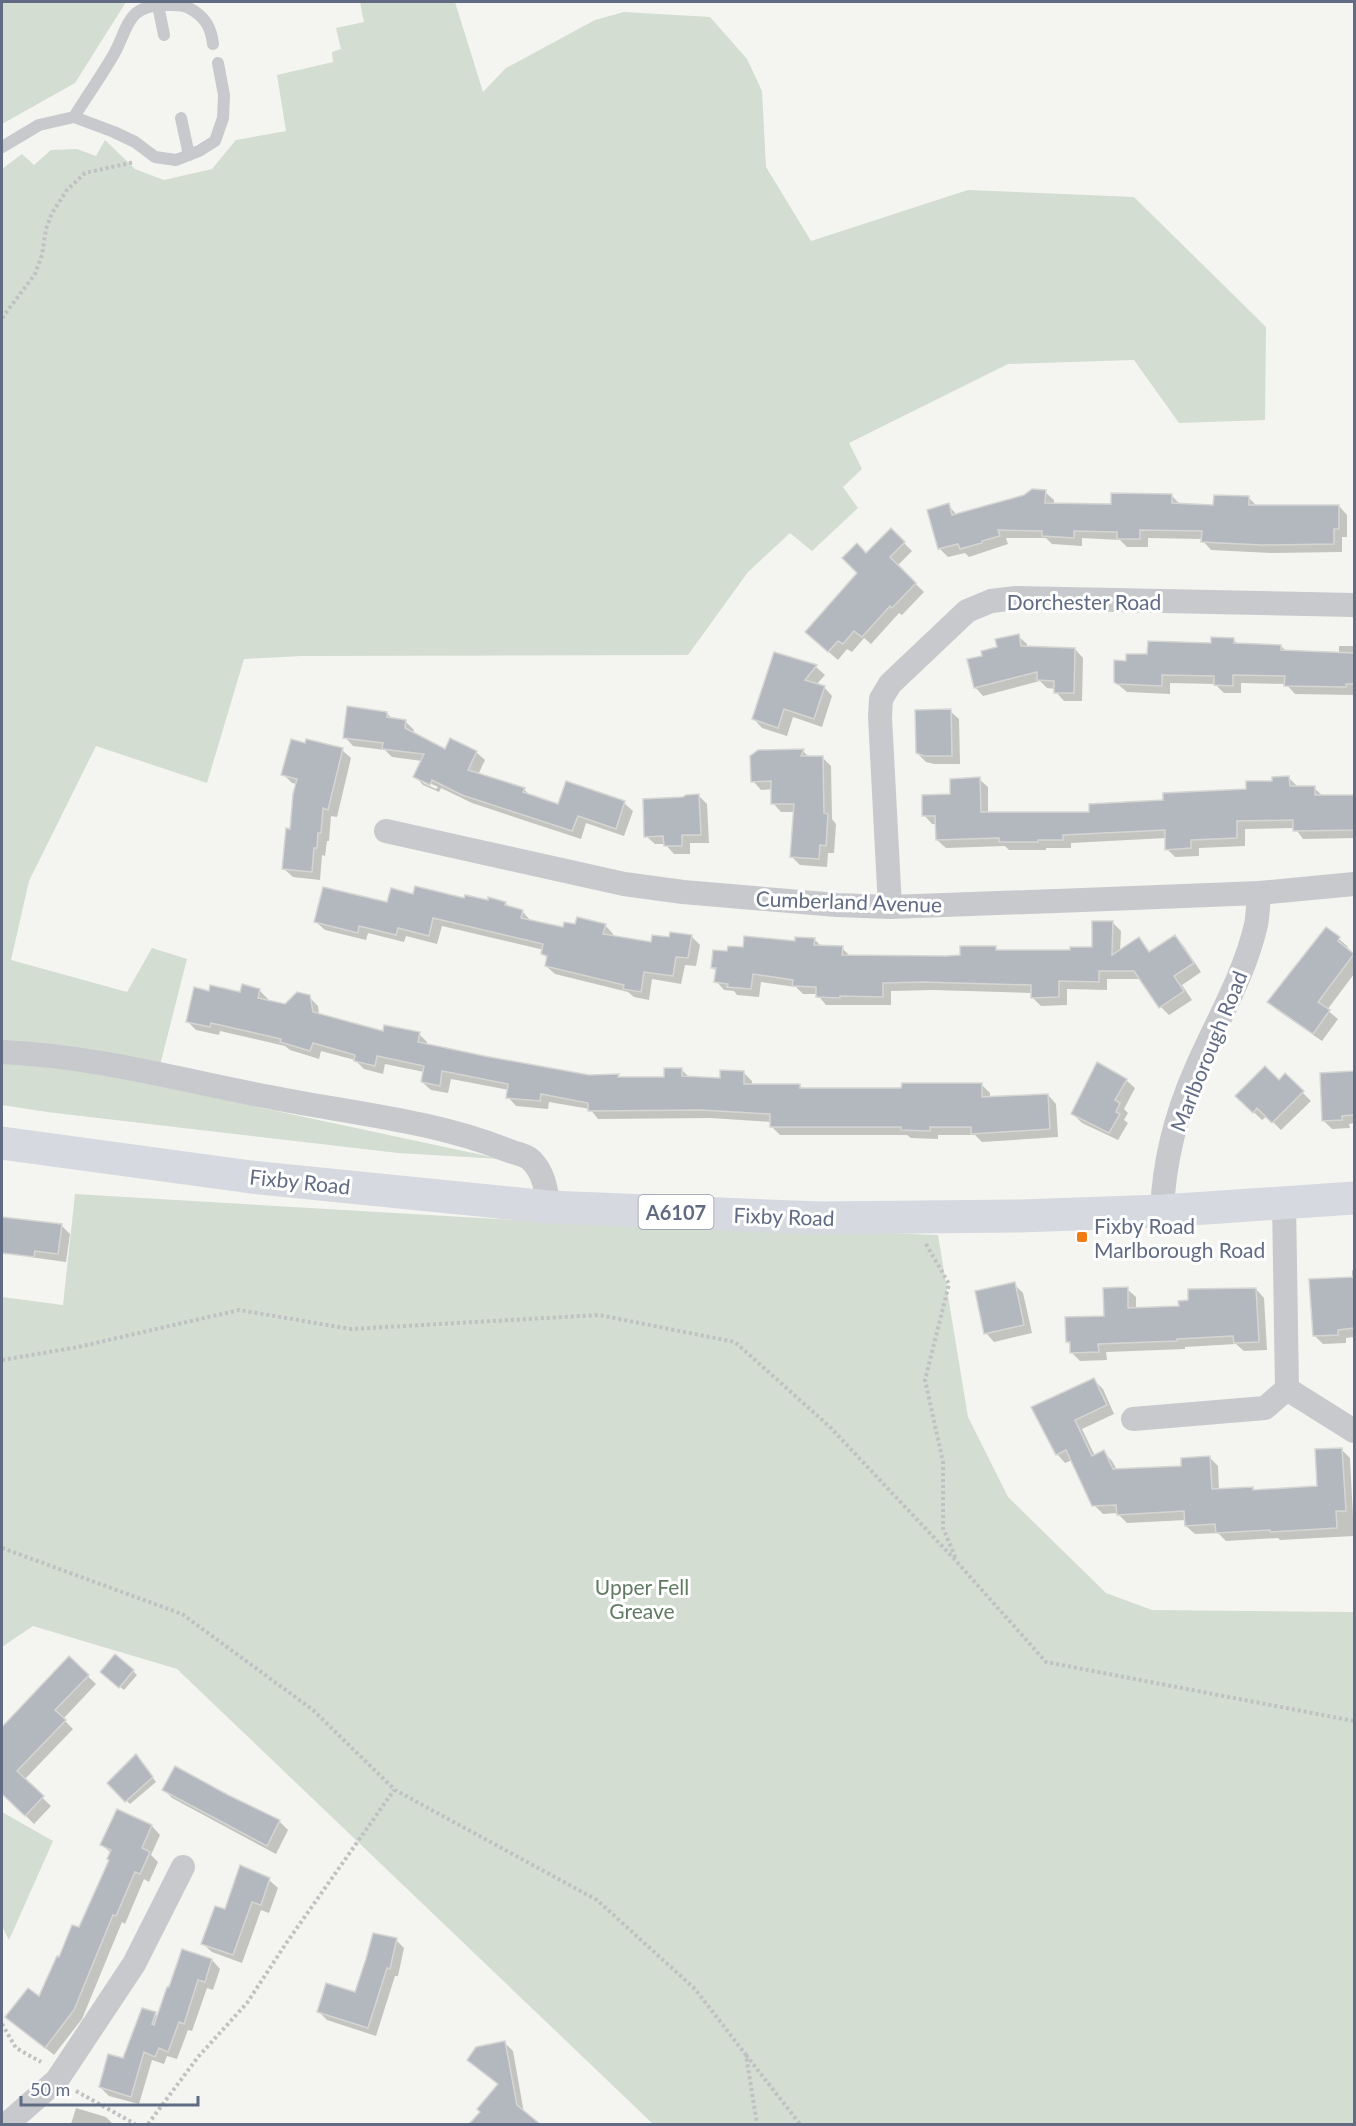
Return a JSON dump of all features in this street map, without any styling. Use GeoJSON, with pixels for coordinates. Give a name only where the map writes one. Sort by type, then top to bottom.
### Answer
{"type":"FeatureCollection","features":[{"type":"Feature","properties":{"kind":"main road","name":"Fixby Road"},"geometry":{"type":"LineString","coordinates":[[2,1143],[251,1177],[549,1207],[820,1218],[910,1218],[1162,1211],[1354,1198]]}},
{"type":"Feature","properties":{"kind":"street","name":"Dorchester Road"},"geometry":{"type":"LineString","coordinates":[[890,907],[881,699],[890,684],[967,611],[991,601],[1016,598],[1354,606]]}},
{"type":"Feature","properties":{"kind":"street","name":"Cumberland Avenue"},"geometry":{"type":"LineString","coordinates":[[386,831],[624,884],[683,892],[837,905],[890,907],[1259,893],[1354,884]]}},
{"type":"Feature","properties":{"kind":"street","name":"Marlborough Road"},"geometry":{"type":"LineString","coordinates":[[1162,1211],[1168,1152],[1176,1124],[1195,1071],[1248,955],[1257,922],[1259,893]]}},
{"type":"Feature","properties":{"kind":"street"},"geometry":{"type":"LineString","coordinates":[[2,1052],[28,1053],[111,1064],[478,1138],[531,1159],[545,1182],[549,1207]]}},
{"type":"Feature","properties":{"kind":"street"},"geometry":{"type":"LineString","coordinates":[[1133,1419],[1266,1408],[1287,1389],[1284,1202]]}},
{"type":"Feature","properties":{"kind":"street"},"geometry":{"type":"LineString","coordinates":[[1287,1389],[1354,1431]]}},
{"type":"Feature","properties":{"kind":"street"},"geometry":{"type":"LineString","coordinates":[[7,2124],[59,2077],[134,1964],[183,1867]]}},
{"type":"Feature","properties":{"kind":"lane"},"geometry":{"type":"LineString","coordinates":[[158,5],[164,35]]}},
{"type":"Feature","properties":{"kind":"lane"},"geometry":{"type":"LineString","coordinates":[[74,117],[115,52],[125,25],[138,11],[158,5],[184,5],[201,14],[212,30],[213,44]]}},
{"type":"Feature","properties":{"kind":"lane"},"geometry":{"type":"LineString","coordinates":[[2,147],[39,125],[74,117],[135,142],[155,157],[176,160],[189,155],[215,141],[223,118],[224,95],[218,63]]}},
{"type":"Feature","properties":{"kind":"lane"},"geometry":{"type":"LineString","coordinates":[[181,118],[189,155]]}},
{"type":"Feature","properties":{"kind":"path"},"geometry":{"type":"LineString","coordinates":[[2,318],[35,274],[49,221],[67,190],[85,173],[155,157]]}},
{"type":"Feature","properties":{"kind":"path"},"geometry":{"type":"LineString","coordinates":[[910,1218],[949,1284],[925,1380],[943,1462],[943,1528],[957,1562]]}},
{"type":"Feature","properties":{"kind":"path"},"geometry":{"type":"LineString","coordinates":[[2,1360],[78,1347],[239,1310],[351,1329],[599,1315],[735,1342],[829,1426],[957,1562],[1046,1662],[1354,1721]]}},
{"type":"Feature","properties":{"kind":"path"},"geometry":{"type":"LineString","coordinates":[[2,1548],[182,1614],[313,1710],[394,1790],[597,1900],[695,1989],[800,2124]]}},
{"type":"Feature","properties":{"kind":"path"},"geometry":{"type":"LineString","coordinates":[[148,2124],[198,2057],[247,2003],[394,1790]]}},
{"type":"Feature","properties":{"kind":"path"},"geometry":{"type":"LineString","coordinates":[[2,2024],[16,2048],[135,2124]]}},
{"type":"Feature","properties":{"kind":"path"},"geometry":{"type":"LineString","coordinates":[[746,2055],[757,2124]]}},
{"type":"Feature","properties":{"kind":"green space"},"geometry":{"type":"Polygon","coordinates":[[[2,2],[126,2],[75,83],[2,124],[2,2]]]}},
{"type":"Feature","properties":{"kind":"green space"},"geometry":{"type":"Polygon","coordinates":[[[360,2],[455,2],[483,92],[506,68],[595,20],[624,12],[710,17],[747,59],[762,91],[766,167],[811,241],[968,190],[1134,197],[1266,327],[1265,420],[1179,423],[1134,360],[1008,364],[849,443],[862,469],[843,487],[858,508],[812,551],[790,533],[748,572],[688,655],[301,656],[244,659],[207,783],[96,746],[29,881],[11,960],[127,992],[152,948],[187,959],[155,1085],[501,1159],[398,1153],[2,1105],[2,169],[22,154],[34,165],[51,150],[77,149],[96,156],[105,140],[135,169],[164,180],[212,169],[236,140],[286,131],[277,75],[333,62],[332,52],[341,49],[336,28],[364,22],[360,2]]]}},
{"type":"Feature","properties":{"kind":"green space","name":"Upper Fell Greave"},"geometry":{"type":"Polygon","coordinates":[[[75,1194],[513,1220],[938,1235],[968,1417],[1008,1497],[1106,1593],[1152,1610],[1354,1612],[1354,2124],[653,2124],[177,1669],[33,1626],[2,1647],[2,1297],[63,1305],[75,1194]]]}},
{"type":"Feature","properties":{"kind":"green space"},"geometry":{"type":"Polygon","coordinates":[[[2,1812],[53,1841],[9,1940],[2,1926],[2,1812]]]}},
{"type":"Feature","properties":{"kind":"building"},"geometry":{"type":"Polygon","coordinates":[[[1032,489],[1046,490],[1045,503],[1111,504],[1111,493],[1172,494],[1172,503],[1213,505],[1214,495],[1249,496],[1249,505],[1339,505],[1339,529],[1334,529],[1334,544],[1262,545],[1201,542],[1202,531],[1140,530],[1140,539],[1117,539],[1117,532],[1074,531],[1074,538],[1042,536],[1042,531],[998,530],[1000,536],[982,541],[982,543],[960,549],[958,544],[938,549],[927,510],[949,503],[952,515],[1024,495],[1032,489]]]}},
{"type":"Feature","properties":{"kind":"building"},"geometry":{"type":"Polygon","coordinates":[[[891,528],[905,542],[890,557],[916,583],[892,608],[890,606],[862,637],[854,631],[843,644],[838,641],[828,652],[805,632],[857,573],[842,558],[857,543],[866,553],[891,528]]]}},
{"type":"Feature","properties":{"kind":"building"},"geometry":{"type":"Polygon","coordinates":[[[1019,634],[1021,646],[1075,648],[1074,693],[1054,693],[1054,681],[1037,680],[1037,672],[974,688],[967,659],[982,656],[981,651],[997,647],[995,639],[1019,634]]]}},
{"type":"Feature","properties":{"kind":"building"},"geometry":{"type":"Polygon","coordinates":[[[1211,637],[1234,638],[1234,643],[1281,645],[1281,650],[1354,653],[1354,684],[1346,684],[1346,687],[1284,686],[1285,676],[1233,675],[1233,686],[1214,685],[1214,676],[1162,675],[1162,686],[1114,682],[1114,660],[1126,661],[1126,654],[1147,654],[1148,641],[1211,643],[1211,637]]]}},
{"type":"Feature","properties":{"kind":"building"},"geometry":{"type":"Polygon","coordinates":[[[774,652],[817,665],[805,680],[825,686],[814,719],[784,709],[778,728],[752,719],[774,652]]]}},
{"type":"Feature","properties":{"kind":"building"},"geometry":{"type":"Polygon","coordinates":[[[347,706],[387,712],[387,717],[406,720],[405,728],[445,749],[450,738],[477,751],[468,770],[525,788],[523,792],[558,804],[566,781],[625,801],[616,829],[578,816],[572,831],[462,795],[432,780],[430,785],[413,777],[424,754],[382,749],[383,743],[343,738],[347,706]]]}},
{"type":"Feature","properties":{"kind":"building"},"geometry":{"type":"Polygon","coordinates":[[[951,709],[952,756],[924,756],[916,753],[915,710],[951,709]]]}},
{"type":"Feature","properties":{"kind":"building"},"geometry":{"type":"Polygon","coordinates":[[[291,739],[305,743],[306,739],[343,748],[328,810],[323,808],[321,833],[318,833],[317,848],[314,848],[312,872],[282,869],[286,828],[290,829],[293,794],[297,779],[281,775],[291,739]]]}},
{"type":"Feature","properties":{"kind":"building"},"geometry":{"type":"Polygon","coordinates":[[[804,749],[801,756],[823,756],[824,813],[828,814],[826,846],[820,845],[819,859],[790,857],[794,804],[771,804],[771,781],[751,782],[750,756],[758,750],[804,749]]]}},
{"type":"Feature","properties":{"kind":"building"},"geometry":{"type":"Polygon","coordinates":[[[1289,776],[1290,786],[1315,786],[1315,795],[1354,795],[1354,830],[1293,831],[1293,820],[1237,821],[1237,838],[1191,840],[1191,848],[1165,850],[1165,830],[1063,835],[1063,840],[1038,840],[1038,842],[999,842],[999,838],[936,840],[935,816],[922,816],[922,795],[950,794],[950,779],[980,777],[981,812],[1089,812],[1089,804],[1163,800],[1163,793],[1246,789],[1246,781],[1272,781],[1272,777],[1289,776]]]}},
{"type":"Feature","properties":{"kind":"building"},"geometry":{"type":"Polygon","coordinates":[[[699,794],[701,835],[682,835],[682,846],[664,846],[663,836],[644,837],[643,799],[699,794]]]}},
{"type":"Feature","properties":{"kind":"building"},"geometry":{"type":"Polygon","coordinates":[[[415,886],[464,898],[465,895],[488,900],[488,897],[523,910],[521,918],[563,927],[564,922],[575,924],[577,917],[606,924],[603,934],[651,942],[652,935],[669,937],[670,932],[692,935],[688,958],[676,957],[673,976],[644,972],[641,992],[623,989],[624,985],[545,966],[547,956],[541,954],[543,944],[433,918],[429,936],[398,928],[396,935],[359,926],[358,933],[314,922],[323,887],[387,902],[391,888],[413,894],[415,886]]]}},
{"type":"Feature","properties":{"kind":"building"},"geometry":{"type":"Polygon","coordinates":[[[1092,921],[1113,921],[1112,955],[1139,937],[1149,952],[1175,935],[1194,963],[1174,976],[1184,991],[1159,1008],[1134,971],[1099,971],[1099,982],[1059,981],[1059,997],[1031,998],[1031,985],[923,982],[883,983],[883,997],[816,997],[816,987],[792,986],[793,980],[753,974],[751,989],[727,987],[728,984],[714,982],[716,968],[711,968],[713,950],[727,951],[728,946],[743,947],[744,936],[795,941],[795,937],[815,938],[814,945],[843,946],[842,955],[946,956],[960,955],[960,946],[996,946],[996,950],[1070,950],[1070,947],[1092,947],[1092,921]]]}},
{"type":"Feature","properties":{"kind":"building"},"geometry":{"type":"Polygon","coordinates":[[[1326,927],[1340,937],[1338,941],[1354,954],[1318,1002],[1330,1010],[1313,1034],[1267,1002],[1326,927]]]}},
{"type":"Feature","properties":{"kind":"building"},"geometry":{"type":"Polygon","coordinates":[[[242,984],[260,989],[258,998],[285,1004],[297,992],[310,995],[313,1012],[383,1031],[384,1025],[420,1032],[418,1042],[589,1075],[664,1077],[664,1068],[682,1068],[682,1076],[720,1078],[720,1070],[744,1071],[744,1084],[800,1084],[800,1088],[901,1088],[902,1083],[982,1083],[982,1097],[1048,1094],[1050,1129],[971,1134],[971,1127],[930,1127],[930,1131],[901,1130],[901,1127],[770,1127],[770,1114],[701,1110],[588,1111],[588,1103],[541,1094],[540,1101],[506,1098],[508,1084],[442,1071],[440,1086],[421,1082],[424,1066],[377,1056],[375,1066],[354,1061],[355,1055],[313,1043],[310,1051],[280,1042],[281,1039],[211,1023],[210,1027],[186,1022],[194,987],[209,991],[210,985],[240,992],[242,984]]]}},
{"type":"Feature","properties":{"kind":"building"},"geometry":{"type":"Polygon","coordinates":[[[1097,1062],[1127,1079],[1115,1100],[1120,1103],[1116,1112],[1120,1114],[1109,1133],[1071,1114],[1097,1062]]]}},
{"type":"Feature","properties":{"kind":"building"},"geometry":{"type":"Polygon","coordinates":[[[1265,1066],[1279,1080],[1285,1073],[1304,1091],[1272,1123],[1257,1108],[1253,1113],[1235,1096],[1265,1066]]]}},
{"type":"Feature","properties":{"kind":"building"},"geometry":{"type":"Polygon","coordinates":[[[1354,1071],[1354,1115],[1342,1116],[1342,1120],[1322,1121],[1320,1073],[1354,1071]]]}},
{"type":"Feature","properties":{"kind":"building"},"geometry":{"type":"Polygon","coordinates":[[[2,1217],[62,1224],[58,1254],[35,1251],[34,1257],[2,1253],[2,1217]]]}},
{"type":"Feature","properties":{"kind":"building"},"geometry":{"type":"Polygon","coordinates":[[[1354,1277],[1354,1328],[1338,1330],[1338,1335],[1313,1336],[1309,1279],[1354,1277]]]}},
{"type":"Feature","properties":{"kind":"building"},"geometry":{"type":"Polygon","coordinates":[[[1015,1282],[1024,1325],[984,1334],[975,1291],[1015,1282]]]}},
{"type":"Feature","properties":{"kind":"building"},"geometry":{"type":"Polygon","coordinates":[[[1128,1287],[1128,1308],[1179,1306],[1178,1301],[1188,1300],[1188,1289],[1256,1288],[1259,1342],[1234,1343],[1233,1336],[1177,1339],[1177,1341],[1098,1344],[1099,1352],[1070,1353],[1070,1342],[1066,1342],[1065,1317],[1104,1316],[1103,1288],[1128,1287]]]}},
{"type":"Feature","properties":{"kind":"building"},"geometry":{"type":"Polygon","coordinates":[[[1094,1378],[1107,1405],[1075,1420],[1092,1456],[1104,1450],[1113,1469],[1181,1466],[1181,1458],[1210,1456],[1212,1489],[1253,1487],[1253,1490],[1317,1486],[1315,1449],[1342,1448],[1346,1511],[1336,1511],[1337,1528],[1216,1533],[1215,1524],[1185,1526],[1184,1511],[1117,1515],[1116,1505],[1092,1506],[1066,1450],[1056,1455],[1031,1407],[1094,1378]]]}},
{"type":"Feature","properties":{"kind":"building"},"geometry":{"type":"Polygon","coordinates":[[[115,1654],[134,1670],[119,1688],[100,1672],[115,1654]]]}},
{"type":"Feature","properties":{"kind":"building"},"geometry":{"type":"Polygon","coordinates":[[[69,1656],[89,1675],[55,1710],[66,1720],[17,1771],[44,1796],[25,1816],[2,1794],[2,1727],[69,1656]]]}},
{"type":"Feature","properties":{"kind":"building"},"geometry":{"type":"Polygon","coordinates":[[[136,1754],[153,1777],[125,1802],[107,1783],[136,1754]]]}},
{"type":"Feature","properties":{"kind":"building"},"geometry":{"type":"Polygon","coordinates":[[[175,1766],[280,1820],[267,1846],[162,1790],[175,1766]]]}},
{"type":"Feature","properties":{"kind":"building"},"geometry":{"type":"Polygon","coordinates":[[[117,1809],[152,1825],[142,1848],[150,1852],[140,1874],[135,1872],[116,1916],[113,1915],[74,2010],[45,2048],[5,2017],[28,1988],[39,1996],[72,1925],[79,1927],[109,1860],[107,1859],[111,1850],[100,1845],[117,1809]]]}},
{"type":"Feature","properties":{"kind":"building"},"geometry":{"type":"Polygon","coordinates":[[[240,1865],[270,1878],[261,1905],[252,1902],[233,1955],[201,1944],[215,1906],[225,1909],[240,1865]]]}},
{"type":"Feature","properties":{"kind":"building"},"geometry":{"type":"Polygon","coordinates":[[[373,1933],[397,1938],[390,1969],[387,1968],[368,2028],[317,2012],[326,1983],[355,1992],[373,1933]]]}},
{"type":"Feature","properties":{"kind":"building"},"geometry":{"type":"Polygon","coordinates":[[[182,1949],[212,1959],[205,1982],[198,1980],[184,2024],[179,2022],[168,2052],[159,2048],[155,2057],[144,2052],[131,2097],[99,2087],[108,2054],[123,2058],[142,2008],[156,2012],[152,2024],[154,2025],[182,1949]]]}},
{"type":"Feature","properties":{"kind":"building"},"geometry":{"type":"Polygon","coordinates":[[[505,2041],[517,2105],[540,2124],[469,2124],[480,2112],[477,2109],[498,2084],[467,2060],[476,2047],[505,2041]]]}},
{"type":"Feature","properties":{"kind":"place","name":"Fixby Road Marlborough Road"},"geometry":{"type":"Point","coordinates":[1082,1237]}}]}
